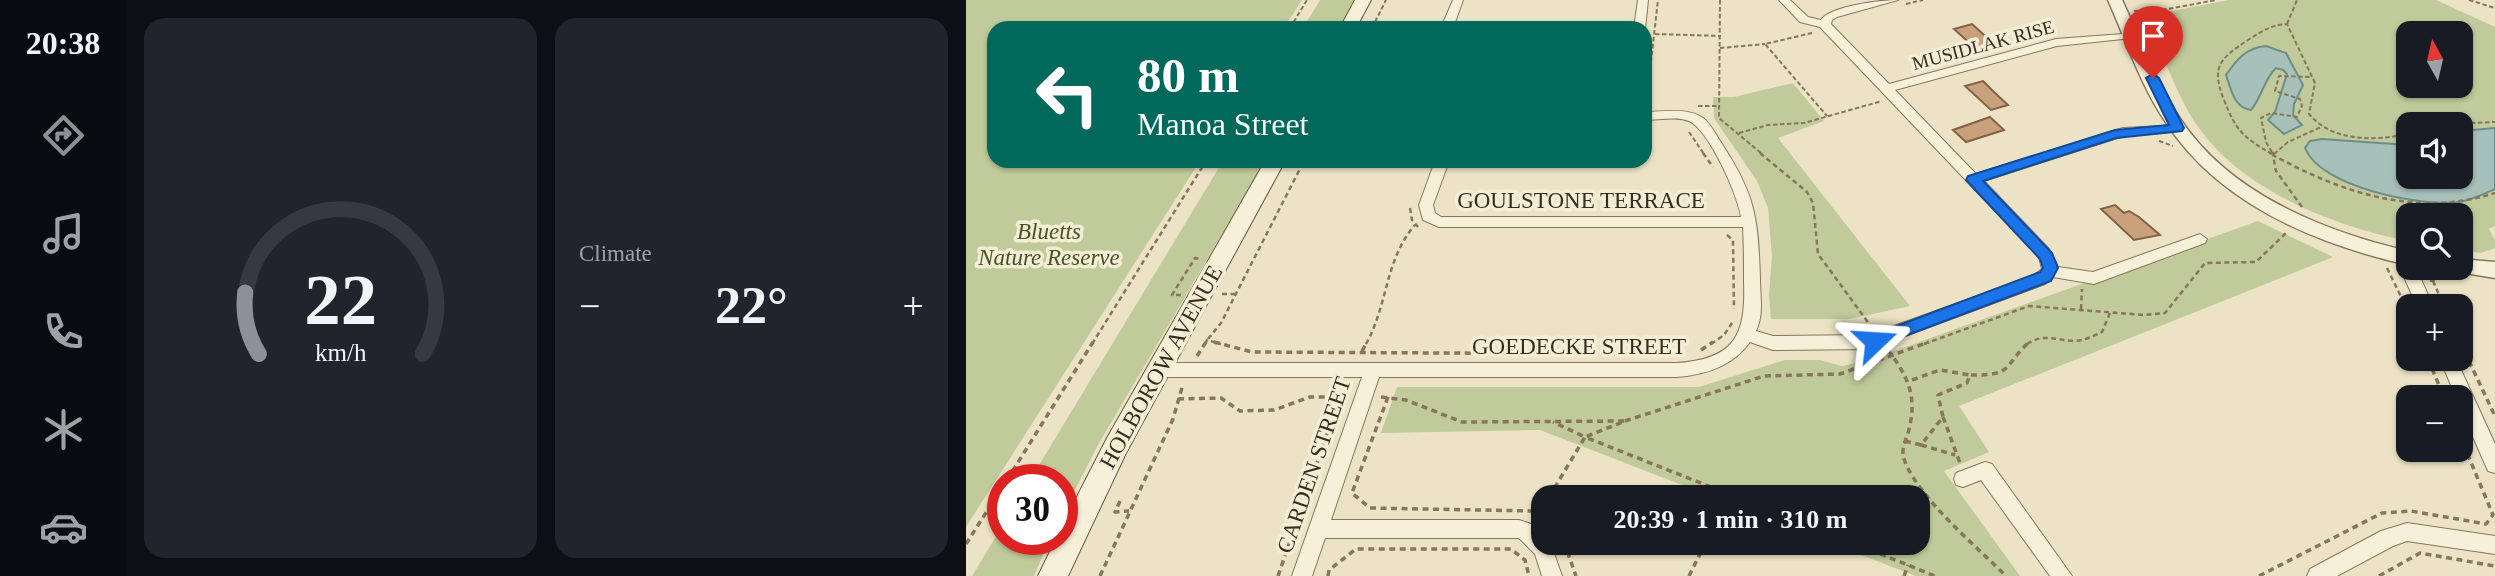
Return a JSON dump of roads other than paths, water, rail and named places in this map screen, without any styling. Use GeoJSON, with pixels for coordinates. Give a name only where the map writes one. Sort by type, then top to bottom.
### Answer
{"type":"FeatureCollection","features":[{"type":"Feature","properties":{"kind":"main road"},"geometry":{"type":"LineString","coordinates":[[1352,21],[1363,0]]}},
{"type":"Feature","properties":{"kind":"main road","name":"HOLBOROW AVENUE"},"geometry":{"type":"LineString","coordinates":[[1053,576],[1096,483],[1271,168]]}},
{"type":"Feature","properties":{"kind":"street"},"geometry":{"type":"LineString","coordinates":[[1450,21],[1458,0]]}},
{"type":"Feature","properties":{"kind":"street"},"geometry":{"type":"LineString","coordinates":[[1641,21],[1643,0]]}},
{"type":"Feature","properties":{"kind":"street"},"geometry":{"type":"LineString","coordinates":[[1784,0],[1804,20],[1827,27],[1881,96],[1973,180],[2047,257],[2050,271]]}},
{"type":"Feature","properties":{"kind":"street"},"geometry":{"type":"LineString","coordinates":[[1827,27],[1833,15],[1895,3]]}},
{"type":"Feature","properties":{"kind":"street"},"geometry":{"type":"LineString","coordinates":[[2123,7],[2136,28],[2177,128],[2213,166],[2278,211],[2340,239],[2396,258]]}},
{"type":"Feature","properties":{"kind":"street","name":"MUSIDLAK RISE"},"geometry":{"type":"LineString","coordinates":[[1881,96],[2056,43],[2136,28]]}},
{"type":"Feature","properties":{"kind":"street"},"geometry":{"type":"LineString","coordinates":[[1652,112],[1687,117],[1701,124],[1738,179],[1751,222],[1753,311],[1748,331],[1780,343],[1863,343],[1880,340],[2039,280],[2050,271]]}},
{"type":"Feature","properties":{"kind":"street"},"geometry":{"type":"LineString","coordinates":[[1973,180],[2115,134],[2177,128]]}},
{"type":"Feature","properties":{"kind":"street","name":"GOULSTONE TERRACE"},"geometry":{"type":"LineString","coordinates":[[1440,168],[1426,207],[1428,216],[1439,222],[1751,222]]}},
{"type":"Feature","properties":{"kind":"street"},"geometry":{"type":"LineString","coordinates":[[2050,271],[2082,279],[2098,277],[2200,239]]}},
{"type":"Feature","properties":{"kind":"street"},"geometry":{"type":"LineString","coordinates":[[2473,267],[2495,270]]}},
{"type":"Feature","properties":{"kind":"street","name":"GOEDECKE STREET"},"geometry":{"type":"LineString","coordinates":[[1158,370],[1688,369],[1717,361],[1734,349],[1748,331]]}},
{"type":"Feature","properties":{"kind":"street","name":"CARDEN STREET"},"geometry":{"type":"LineString","coordinates":[[1302,576],[1373,370]]}},
{"type":"Feature","properties":{"kind":"street"},"geometry":{"type":"LineString","coordinates":[[2453,371],[2495,466]]}},
{"type":"Feature","properties":{"kind":"street"},"geometry":{"type":"LineString","coordinates":[[1966,478],[1985,470],[2062,576]]}},
{"type":"Feature","properties":{"kind":"street"},"geometry":{"type":"LineString","coordinates":[[1317,529],[1525,530],[1541,544],[1552,576]]}},
{"type":"Feature","properties":{"kind":"street"},"geometry":{"type":"LineString","coordinates":[[2317,576],[2388,538],[2407,532],[2431,533],[2495,545]]}},
{"type":"Feature","properties":{"kind":"water"},"geometry":{"type":"Polygon","coordinates":[[[2266,46],[2286,53],[2303,85],[2294,104],[2293,115],[2302,125],[2284,134],[2268,120],[2275,112],[2287,74],[2276,68],[2251,110],[2237,102],[2226,75],[2243,55],[2266,46]]]}},
{"type":"Feature","properties":{"kind":"water"},"geometry":{"type":"Polygon","coordinates":[[[2495,128],[2495,189],[2459,202],[2421,201],[2373,192],[2350,184],[2314,162],[2305,148],[2310,141],[2322,139],[2396,144],[2396,189],[2473,189],[2473,130],[2495,128]]]}},
{"type":"Feature","properties":{"kind":"park label","name":"Bluetts Nature Reserve"},"geometry":{"type":"Point","coordinates":[1049,244]}}]}
